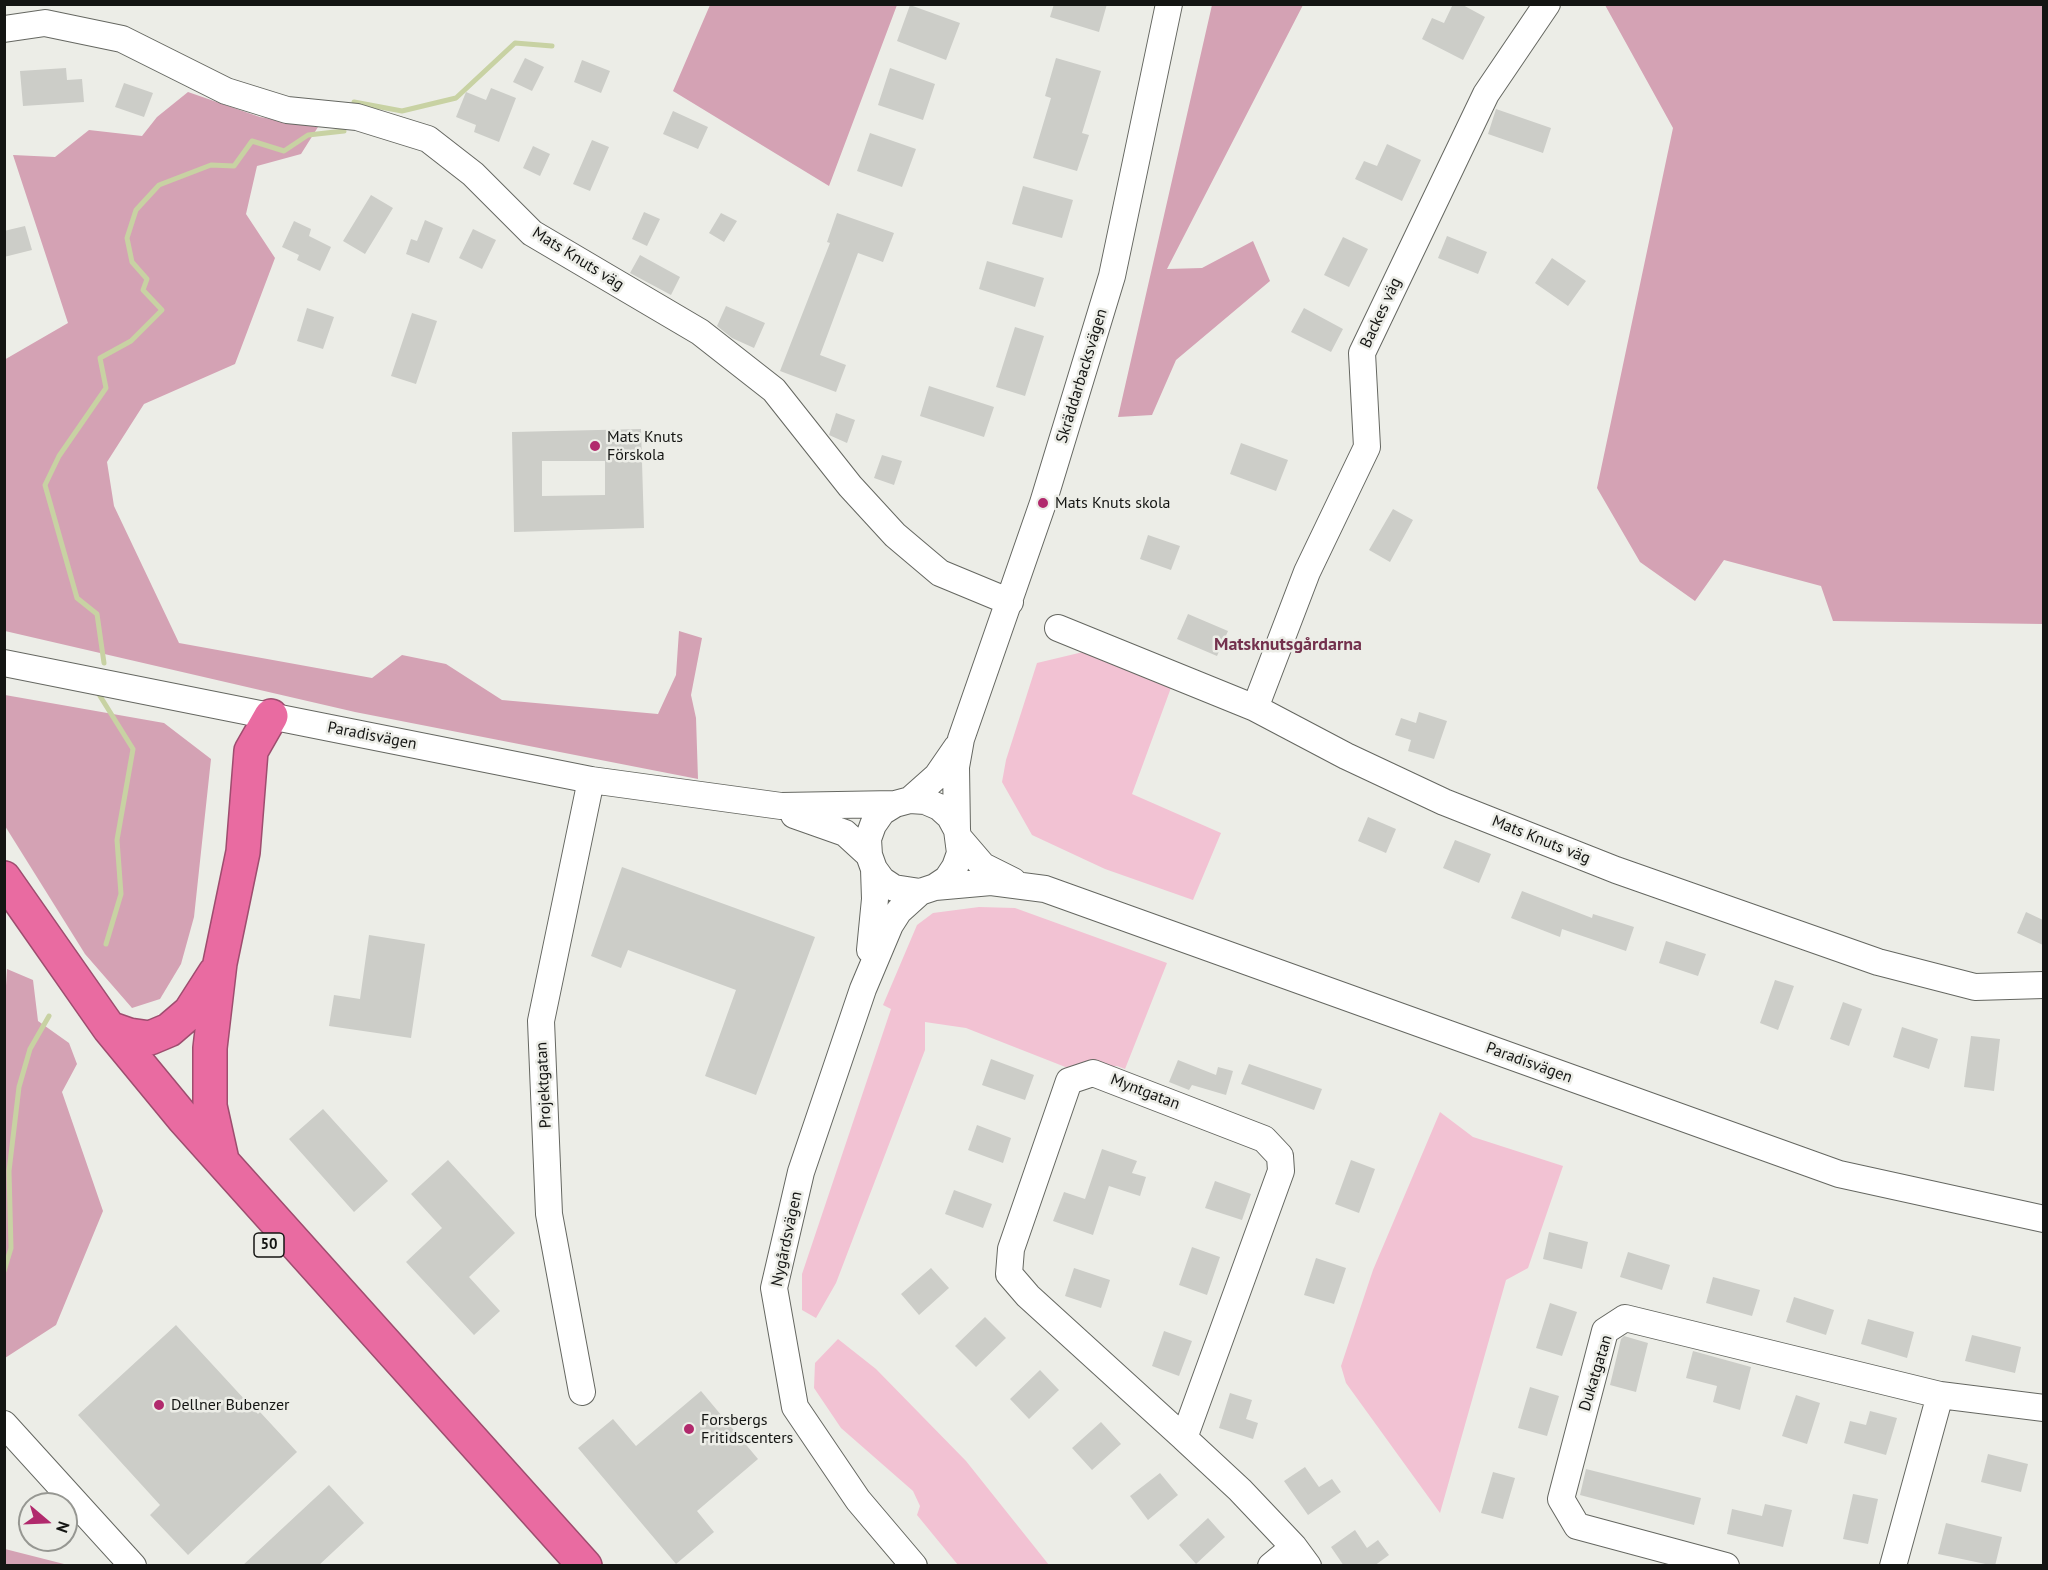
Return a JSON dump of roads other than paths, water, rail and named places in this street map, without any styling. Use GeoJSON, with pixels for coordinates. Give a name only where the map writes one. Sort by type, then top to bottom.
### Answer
{"type":"FeatureCollection","features":[{"type":"Feature","properties":{"kind":"highway"},"geometry":{"type":"LineString","coordinates":[[223,1165],[213,1124],[208,1077],[220,963],[243,852],[251,751],[271,716]]}},
{"type":"Feature","properties":{"kind":"highway","name":"50"},"geometry":{"type":"LineString","coordinates":[[4,878],[109,1028],[223,1165],[585,1566]]}},
{"type":"Feature","properties":{"kind":"highway","name":"50"},"geometry":{"type":"LineString","coordinates":[[4,903],[98,1037],[214,1184],[558,1566]]}},
{"type":"Feature","properties":{"kind":"highway"},"geometry":{"type":"LineString","coordinates":[[109,1028],[129,1035],[150,1038],[169,1030],[194,1006],[220,963]]}},
{"type":"Feature","properties":{"kind":"street","name":"Skräddarbacksvägen"},"geometry":{"type":"LineString","coordinates":[[958,834],[956,767],[962,739],[1044,503],[1112,276],[1169,4]]}},
{"type":"Feature","properties":{"kind":"street","name":"Backes väg"},"geometry":{"type":"LineString","coordinates":[[1255,708],[1307,572],[1367,447],[1362,353],[1486,94],[1547,4]]}},
{"type":"Feature","properties":{"kind":"street","name":"Mats Knuts väg"},"geometry":{"type":"LineString","coordinates":[[45,14],[122,39],[226,91],[287,110],[357,117],[428,139],[473,174],[532,233],[700,332],[774,390],[850,486],[895,535],[940,573],[1010,602]]}},
{"type":"Feature","properties":{"kind":"street"},"geometry":{"type":"LineString","coordinates":[[4,29],[45,14]]}},
{"type":"Feature","properties":{"kind":"street","name":"Mats Knuts väg"},"geometry":{"type":"LineString","coordinates":[[1058,628],[1255,708],[1346,756],[1444,802],[1616,870],[1878,962],[1975,987],[2043,985]]}},
{"type":"Feature","properties":{"kind":"street","name":"Paradisvägen"},"geometry":{"type":"LineString","coordinates":[[4,663],[591,780],[741,802],[810,807],[903,802]]}},
{"type":"Feature","properties":{"kind":"street","name":"Skräddarbacksvägen"},"geometry":{"type":"LineString","coordinates":[[903,802],[937,776],[962,739]]}},
{"type":"Feature","properties":{"kind":"street","name":"Projektgatan"},"geometry":{"type":"LineString","coordinates":[[582,1392],[549,1214],[541,1021],[591,780]]}},
{"type":"Feature","properties":{"kind":"street"},"geometry":{"type":"LineString","coordinates":[[925,801],[939,807],[950,817],[958,834],[960,853],[956,867],[947,879],[928,889],[894,888],[871,862],[868,839],[873,825],[882,812],[903,802],[925,801]]}},
{"type":"Feature","properties":{"kind":"street","name":"Paradisvägen"},"geometry":{"type":"LineString","coordinates":[[741,802],[821,823],[845,833],[871,862]]}},
{"type":"Feature","properties":{"kind":"street","name":"Paradisvägen"},"geometry":{"type":"LineString","coordinates":[[958,834],[983,866],[1021,884]]}},
{"type":"Feature","properties":{"kind":"street","name":"Nygårdsvägen"},"geometry":{"type":"LineString","coordinates":[[863,989],[873,927],[871,862]]}},
{"type":"Feature","properties":{"kind":"street","name":"Paradisvägen"},"geometry":{"type":"LineString","coordinates":[[928,889],[991,882],[1021,884],[1045,889],[1193,940],[1839,1174],[2043,1220]]}},
{"type":"Feature","properties":{"kind":"street","name":"Nygårdsvägen"},"geometry":{"type":"LineString","coordinates":[[914,1566],[858,1500],[795,1407],[774,1288],[801,1172],[863,989],[894,918],[928,889]]}},
{"type":"Feature","properties":{"kind":"street","name":"Myntgatan"},"geometry":{"type":"LineString","coordinates":[[1184,1438],[1281,1171],[1280,1156],[1264,1139],[1093,1072],[1070,1081],[1011,1249],[1009,1274],[1028,1296],[1240,1490],[1301,1556],[1271,1566]]}},
{"type":"Feature","properties":{"kind":"street","name":"Dukatgatan"},"geometry":{"type":"LineString","coordinates":[[1726,1566],[1577,1526],[1561,1499],[1605,1331],[1625,1318],[1940,1395],[2043,1408]]}},
{"type":"Feature","properties":{"kind":"street"},"geometry":{"type":"LineString","coordinates":[[1893,1566],[1940,1395]]}},
{"type":"Feature","properties":{"kind":"street"},"geometry":{"type":"LineString","coordinates":[[4,1424],[133,1566]]}},
{"type":"Feature","properties":{"kind":"waterway"},"geometry":{"type":"LineString","coordinates":[[354,102],[402,111],[456,98],[515,43],[552,46]]}},
{"type":"Feature","properties":{"kind":"waterway"},"geometry":{"type":"LineString","coordinates":[[104,663],[97,614],[77,598],[45,485],[59,456],[106,388],[100,358],[131,341],[162,310],[143,290],[147,279],[132,262],[127,238],[136,210],[159,185],[211,165],[234,166],[252,141],[284,151],[308,135],[344,131]]}},
{"type":"Feature","properties":{"kind":"waterway"},"geometry":{"type":"LineString","coordinates":[[100,696],[133,749],[117,840],[121,894],[106,944]]}},
{"type":"Feature","properties":{"kind":"waterway"},"geometry":{"type":"LineString","coordinates":[[4,1271],[11,1248],[9,1171],[19,1087],[30,1049],[49,1016]]}},
{"type":"Feature","properties":{"kind":"place","name":"Mats Knuts Förskola"},"geometry":{"type":"Point","coordinates":[595,446]}},
{"type":"Feature","properties":{"kind":"place","name":"Mats Knuts skola"},"geometry":{"type":"Point","coordinates":[1043,503]}},
{"type":"Feature","properties":{"kind":"place","name":"Dellner Bubenzer"},"geometry":{"type":"Point","coordinates":[159,1405]}},
{"type":"Feature","properties":{"kind":"place","name":"Forsbergs Fritidscenters"},"geometry":{"type":"Point","coordinates":[689,1429]}},
{"type":"Feature","properties":{"kind":"district","name":"Matsknutsgårdarna"},"geometry":{"type":"Point","coordinates":[1288,645]}}]}
